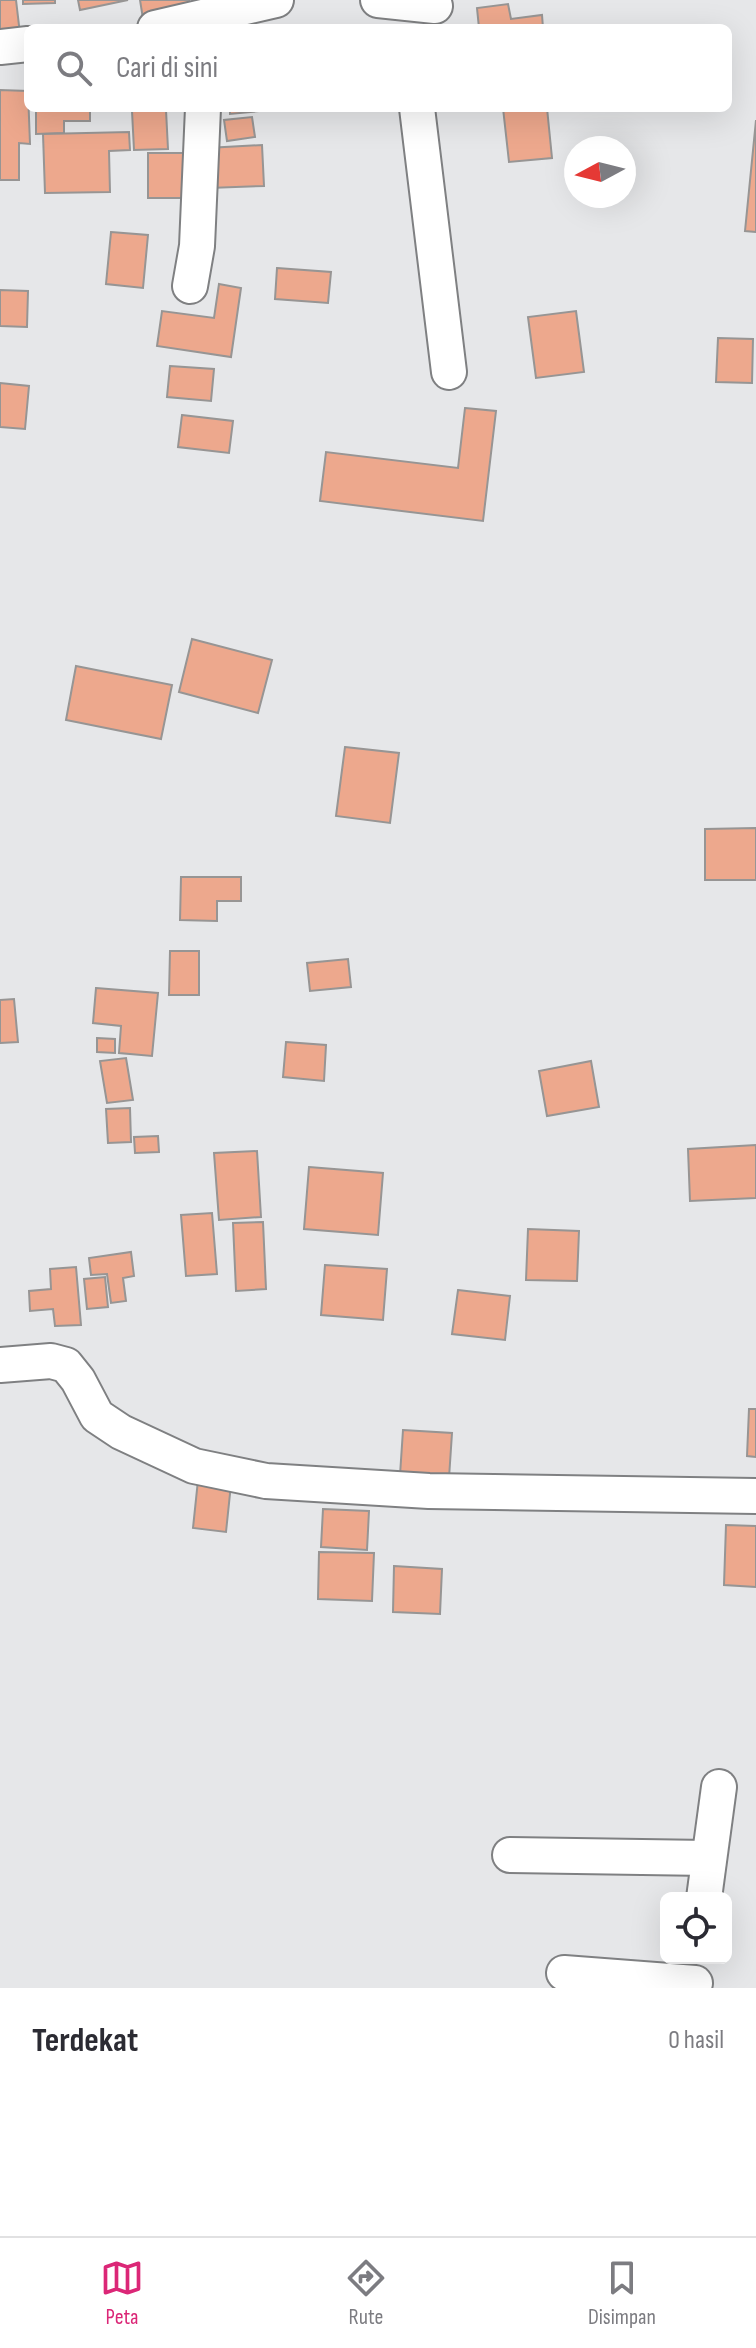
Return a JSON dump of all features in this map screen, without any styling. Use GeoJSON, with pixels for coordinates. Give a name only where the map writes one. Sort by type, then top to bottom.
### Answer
{"type":"FeatureCollection","features":[{"type":"Feature","properties":{"kind":"street"},"geometry":{"type":"LineString","coordinates":[[172,24],[276,0]]}},
{"type":"Feature","properties":{"kind":"street"},"geometry":{"type":"LineString","coordinates":[[378,0],[433,11]]}},
{"type":"Feature","properties":{"kind":"street"},"geometry":{"type":"LineString","coordinates":[[0,47],[24,44]]}},
{"type":"Feature","properties":{"kind":"street"},"geometry":{"type":"LineString","coordinates":[[190,286],[197,246],[203,112]]}},
{"type":"Feature","properties":{"kind":"street"},"geometry":{"type":"LineString","coordinates":[[417,112],[449,372]]}},
{"type":"Feature","properties":{"kind":"street"},"geometry":{"type":"LineString","coordinates":[[0,1365],[51,1361],[66,1365],[78,1380],[97,1416],[121,1432],[194,1466],[266,1481],[429,1491],[756,1496]]}},
{"type":"Feature","properties":{"kind":"street"},"geometry":{"type":"LineString","coordinates":[[705,1892],[719,1787]]}},
{"type":"Feature","properties":{"kind":"street"},"geometry":{"type":"LineString","coordinates":[[510,1855],[708,1858]]}},
{"type":"Feature","properties":{"kind":"street"},"geometry":{"type":"LineString","coordinates":[[564,1973],[696,1976]]}},
{"type":"Feature","properties":{"kind":"building"},"geometry":{"type":"Polygon","coordinates":[[[0,0],[16,0],[20,34],[0,37],[0,0]]]}},
{"type":"Feature","properties":{"kind":"building"},"geometry":{"type":"Polygon","coordinates":[[[23,0],[55,0],[55,3],[23,4],[23,0]]]}},
{"type":"Feature","properties":{"kind":"building"},"geometry":{"type":"Polygon","coordinates":[[[78,0],[128,0],[80,10],[78,0]]]}},
{"type":"Feature","properties":{"kind":"building"},"geometry":{"type":"Polygon","coordinates":[[[140,0],[189,0],[192,18],[144,24],[140,0]]]}},
{"type":"Feature","properties":{"kind":"building"},"geometry":{"type":"Polygon","coordinates":[[[508,4],[511,19],[542,15],[543,24],[479,24],[477,8],[508,4]]]}},
{"type":"Feature","properties":{"kind":"building"},"geometry":{"type":"Polygon","coordinates":[[[0,90],[24,91],[30,144],[19,143],[19,180],[0,180],[0,90]]]}},
{"type":"Feature","properties":{"kind":"building"},"geometry":{"type":"Polygon","coordinates":[[[36,112],[90,112],[90,121],[64,121],[64,133],[36,134],[36,112]]]}},
{"type":"Feature","properties":{"kind":"building"},"geometry":{"type":"Polygon","coordinates":[[[132,112],[166,112],[168,149],[134,150],[132,112]]]}},
{"type":"Feature","properties":{"kind":"building"},"geometry":{"type":"Polygon","coordinates":[[[503,112],[547,112],[552,158],[509,162],[503,112]]]}},
{"type":"Feature","properties":{"kind":"building"},"geometry":{"type":"Polygon","coordinates":[[[252,117],[255,137],[227,141],[224,120],[252,117]]]}},
{"type":"Feature","properties":{"kind":"building"},"geometry":{"type":"Polygon","coordinates":[[[756,120],[756,232],[745,231],[756,120]]]}},
{"type":"Feature","properties":{"kind":"building"},"geometry":{"type":"Polygon","coordinates":[[[129,132],[130,150],[109,151],[110,192],[45,193],[43,134],[129,132]]]}},
{"type":"Feature","properties":{"kind":"building"},"geometry":{"type":"Polygon","coordinates":[[[262,145],[264,186],[209,188],[207,148],[262,145]]]}},
{"type":"Feature","properties":{"kind":"building"},"geometry":{"type":"Polygon","coordinates":[[[148,153],[190,153],[190,198],[148,198],[148,153]]]}},
{"type":"Feature","properties":{"kind":"building"},"geometry":{"type":"Polygon","coordinates":[[[111,232],[148,235],[143,288],[106,284],[111,232]]]}},
{"type":"Feature","properties":{"kind":"building"},"geometry":{"type":"Polygon","coordinates":[[[277,268],[331,272],[328,303],[275,299],[277,268]]]}},
{"type":"Feature","properties":{"kind":"building"},"geometry":{"type":"Polygon","coordinates":[[[219,284],[241,288],[231,357],[157,346],[162,311],[214,318],[219,284]]]}},
{"type":"Feature","properties":{"kind":"building"},"geometry":{"type":"Polygon","coordinates":[[[0,290],[28,291],[27,327],[0,326],[0,290]]]}},
{"type":"Feature","properties":{"kind":"building"},"geometry":{"type":"Polygon","coordinates":[[[576,311],[584,372],[536,378],[528,317],[576,311]]]}},
{"type":"Feature","properties":{"kind":"building"},"geometry":{"type":"Polygon","coordinates":[[[718,338],[753,339],[752,383],[716,382],[718,338]]]}},
{"type":"Feature","properties":{"kind":"building"},"geometry":{"type":"Polygon","coordinates":[[[170,366],[214,369],[211,401],[167,397],[170,366]]]}},
{"type":"Feature","properties":{"kind":"building"},"geometry":{"type":"Polygon","coordinates":[[[0,383],[29,386],[25,429],[0,427],[0,383]]]}},
{"type":"Feature","properties":{"kind":"building"},"geometry":{"type":"Polygon","coordinates":[[[465,408],[496,411],[483,521],[320,501],[326,452],[458,468],[465,408]]]}},
{"type":"Feature","properties":{"kind":"building"},"geometry":{"type":"Polygon","coordinates":[[[182,415],[233,421],[229,453],[178,447],[182,415]]]}},
{"type":"Feature","properties":{"kind":"building"},"geometry":{"type":"Polygon","coordinates":[[[192,639],[272,660],[258,713],[179,692],[192,639]]]}},
{"type":"Feature","properties":{"kind":"building"},"geometry":{"type":"Polygon","coordinates":[[[76,666],[172,685],[161,739],[66,720],[76,666]]]}},
{"type":"Feature","properties":{"kind":"building"},"geometry":{"type":"Polygon","coordinates":[[[345,747],[399,753],[390,823],[336,816],[345,747]]]}},
{"type":"Feature","properties":{"kind":"building"},"geometry":{"type":"Polygon","coordinates":[[[756,828],[756,880],[705,880],[705,829],[756,828]]]}},
{"type":"Feature","properties":{"kind":"building"},"geometry":{"type":"Polygon","coordinates":[[[181,877],[241,877],[241,901],[217,901],[217,921],[180,920],[181,877]]]}},
{"type":"Feature","properties":{"kind":"building"},"geometry":{"type":"Polygon","coordinates":[[[170,951],[199,951],[199,995],[169,995],[170,951]]]}},
{"type":"Feature","properties":{"kind":"building"},"geometry":{"type":"Polygon","coordinates":[[[348,959],[351,987],[310,991],[307,963],[348,959]]]}},
{"type":"Feature","properties":{"kind":"building"},"geometry":{"type":"Polygon","coordinates":[[[96,988],[158,993],[152,1056],[119,1053],[121,1026],[93,1023],[96,988]]]}},
{"type":"Feature","properties":{"kind":"building"},"geometry":{"type":"Polygon","coordinates":[[[14,999],[18,1042],[0,1043],[0,1000],[14,999]]]}},
{"type":"Feature","properties":{"kind":"building"},"geometry":{"type":"Polygon","coordinates":[[[97,1038],[115,1039],[115,1053],[97,1052],[97,1038]]]}},
{"type":"Feature","properties":{"kind":"building"},"geometry":{"type":"Polygon","coordinates":[[[286,1042],[326,1045],[324,1081],[283,1077],[286,1042]]]}},
{"type":"Feature","properties":{"kind":"building"},"geometry":{"type":"Polygon","coordinates":[[[126,1058],[133,1100],[107,1103],[100,1061],[126,1058]]]}},
{"type":"Feature","properties":{"kind":"building"},"geometry":{"type":"Polygon","coordinates":[[[591,1061],[599,1107],[547,1116],[539,1071],[591,1061]]]}},
{"type":"Feature","properties":{"kind":"building"},"geometry":{"type":"Polygon","coordinates":[[[130,1108],[131,1142],[108,1143],[106,1109],[130,1108]]]}},
{"type":"Feature","properties":{"kind":"building"},"geometry":{"type":"Polygon","coordinates":[[[158,1136],[159,1152],[135,1153],[134,1137],[158,1136]]]}},
{"type":"Feature","properties":{"kind":"building"},"geometry":{"type":"Polygon","coordinates":[[[756,1145],[756,1198],[690,1201],[688,1149],[756,1145]]]}},
{"type":"Feature","properties":{"kind":"building"},"geometry":{"type":"Polygon","coordinates":[[[257,1151],[261,1217],[219,1220],[214,1153],[257,1151]]]}},
{"type":"Feature","properties":{"kind":"building"},"geometry":{"type":"Polygon","coordinates":[[[309,1167],[383,1173],[378,1235],[304,1229],[309,1167]]]}},
{"type":"Feature","properties":{"kind":"building"},"geometry":{"type":"Polygon","coordinates":[[[212,1213],[217,1274],[186,1276],[181,1215],[212,1213]]]}},
{"type":"Feature","properties":{"kind":"building"},"geometry":{"type":"Polygon","coordinates":[[[263,1222],[266,1289],[236,1291],[233,1223],[263,1222]]]}},
{"type":"Feature","properties":{"kind":"building"},"geometry":{"type":"Polygon","coordinates":[[[528,1229],[579,1231],[577,1281],[526,1280],[528,1229]]]}},
{"type":"Feature","properties":{"kind":"building"},"geometry":{"type":"Polygon","coordinates":[[[131,1252],[134,1276],[123,1278],[126,1301],[111,1303],[107,1274],[91,1275],[89,1258],[131,1252]]]}},
{"type":"Feature","properties":{"kind":"building"},"geometry":{"type":"Polygon","coordinates":[[[325,1265],[387,1269],[383,1320],[321,1315],[325,1265]]]}},
{"type":"Feature","properties":{"kind":"building"},"geometry":{"type":"Polygon","coordinates":[[[76,1267],[81,1325],[55,1326],[53,1309],[30,1311],[29,1291],[51,1289],[50,1269],[76,1267]]]}},
{"type":"Feature","properties":{"kind":"building"},"geometry":{"type":"Polygon","coordinates":[[[105,1277],[108,1307],[87,1309],[84,1279],[105,1277]]]}},
{"type":"Feature","properties":{"kind":"building"},"geometry":{"type":"Polygon","coordinates":[[[458,1290],[510,1296],[505,1340],[452,1334],[458,1290]]]}},
{"type":"Feature","properties":{"kind":"building"},"geometry":{"type":"Polygon","coordinates":[[[749,1409],[756,1409],[756,1457],[747,1456],[749,1409]]]}},
{"type":"Feature","properties":{"kind":"building"},"geometry":{"type":"Polygon","coordinates":[[[403,1430],[452,1433],[449,1478],[400,1475],[403,1430]]]}},
{"type":"Feature","properties":{"kind":"building"},"geometry":{"type":"Polygon","coordinates":[[[198,1480],[231,1484],[226,1532],[193,1528],[198,1480]]]}},
{"type":"Feature","properties":{"kind":"building"},"geometry":{"type":"Polygon","coordinates":[[[323,1509],[369,1511],[367,1550],[321,1547],[323,1509]]]}},
{"type":"Feature","properties":{"kind":"building"},"geometry":{"type":"Polygon","coordinates":[[[726,1525],[756,1526],[756,1587],[724,1585],[726,1525]]]}},
{"type":"Feature","properties":{"kind":"building"},"geometry":{"type":"Polygon","coordinates":[[[319,1552],[374,1553],[372,1601],[318,1599],[319,1552]]]}},
{"type":"Feature","properties":{"kind":"building"},"geometry":{"type":"Polygon","coordinates":[[[394,1566],[442,1569],[440,1614],[393,1612],[394,1566]]]}}]}
